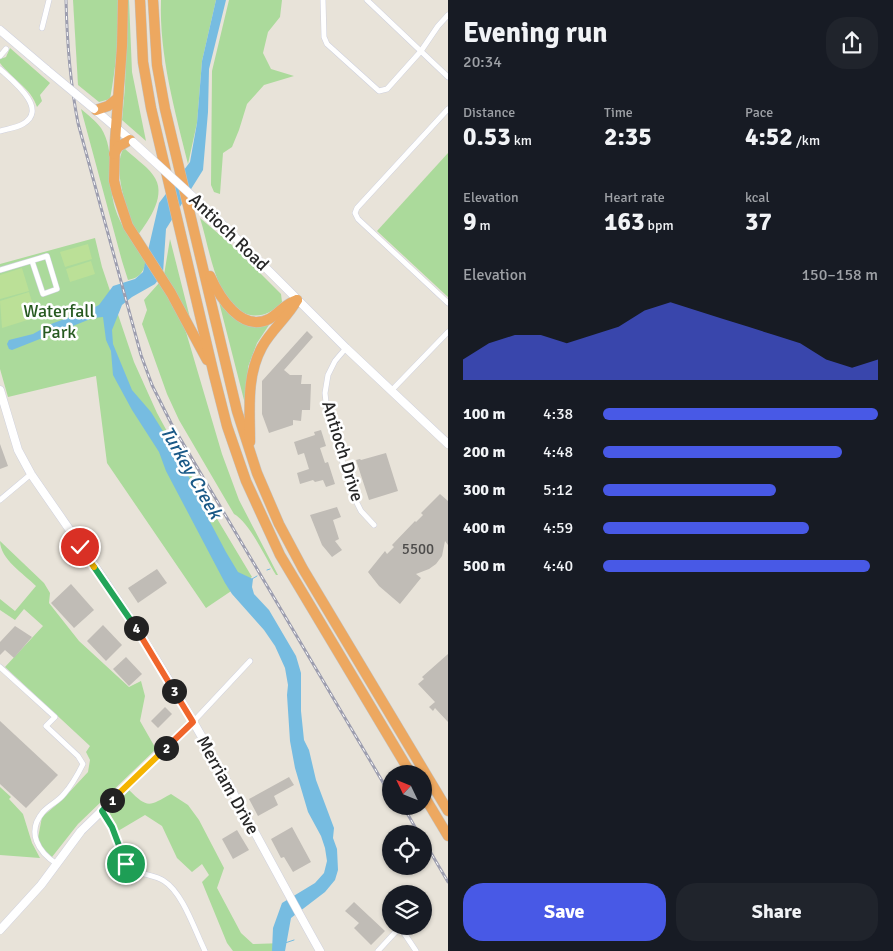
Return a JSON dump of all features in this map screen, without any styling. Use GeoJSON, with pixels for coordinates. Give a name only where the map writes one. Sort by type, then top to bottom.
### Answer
{"type":"FeatureCollection","features":[{"type":"Feature","properties":{"kind":"highway"},"geometry":{"type":"LineString","coordinates":[[123,0],[114,181],[124,217],[133,235],[178,304],[214,375]]}},
{"type":"Feature","properties":{"kind":"highway"},"geometry":{"type":"LineString","coordinates":[[140,0],[143,62],[154,120],[214,375],[235,451],[248,488],[293,578],[405,765]]}},
{"type":"Feature","properties":{"kind":"highway"},"geometry":{"type":"LineString","coordinates":[[153,0],[156,65],[191,222],[237,411],[250,455],[265,493],[291,548],[448,811]]}},
{"type":"Feature","properties":{"kind":"highway"},"geometry":{"type":"LineString","coordinates":[[95,110],[108,106],[118,98]]}},
{"type":"Feature","properties":{"kind":"highway"},"geometry":{"type":"LineString","coordinates":[[114,154],[118,147],[131,141]]}},
{"type":"Feature","properties":{"kind":"highway"},"geometry":{"type":"LineString","coordinates":[[201,257],[222,298],[233,311],[244,319],[258,322],[264,321],[287,303],[297,300]]}},
{"type":"Feature","properties":{"kind":"highway"},"geometry":{"type":"LineString","coordinates":[[250,455],[250,394],[254,368],[262,347],[297,300]]}},
{"type":"Feature","properties":{"kind":"highway"},"geometry":{"type":"LineString","coordinates":[[432,809],[448,836]]}},
{"type":"Feature","properties":{"kind":"main road","name":"Antioch Road"},"geometry":{"type":"LineString","coordinates":[[0,30],[116,127],[212,214],[346,348],[448,444]]}},
{"type":"Feature","properties":{"kind":"main road","name":"Merriam Drive"},"geometry":{"type":"LineString","coordinates":[[0,390],[18,450],[30,474],[141,636],[193,722],[320,951]]}},
{"type":"Feature","properties":{"kind":"main road"},"geometry":{"type":"LineString","coordinates":[[0,930],[41,885],[81,831],[193,722]]}},
{"type":"Feature","properties":{"kind":"street"},"geometry":{"type":"LineString","coordinates":[[42,28],[49,0]]}},
{"type":"Feature","properties":{"kind":"street"},"geometry":{"type":"LineString","coordinates":[[322,0],[324,37],[327,44],[379,91],[387,89],[421,52],[438,26],[448,15]]}},
{"type":"Feature","properties":{"kind":"street"},"geometry":{"type":"LineString","coordinates":[[367,0],[448,77]]}},
{"type":"Feature","properties":{"kind":"street"},"geometry":{"type":"LineString","coordinates":[[0,56],[6,49]]}},
{"type":"Feature","properties":{"kind":"street"},"geometry":{"type":"LineString","coordinates":[[0,69],[31,102],[33,112],[28,121],[21,126],[0,131]]}},
{"type":"Feature","properties":{"kind":"street"},"geometry":{"type":"LineString","coordinates":[[448,109],[357,208],[355,213],[358,219],[448,303]]}},
{"type":"Feature","properties":{"kind":"street"},"geometry":{"type":"LineString","coordinates":[[0,270],[47,256],[57,289],[43,294],[32,261]]}},
{"type":"Feature","properties":{"kind":"street"},"geometry":{"type":"LineString","coordinates":[[391,391],[448,332]]}},
{"type":"Feature","properties":{"kind":"street","name":"Antioch Drive"},"geometry":{"type":"LineString","coordinates":[[346,348],[334,361],[328,375],[326,402],[353,495],[361,511],[374,526]]}},
{"type":"Feature","properties":{"kind":"street"},"geometry":{"type":"LineString","coordinates":[[0,500],[30,474]]}},
{"type":"Feature","properties":{"kind":"street"},"geometry":{"type":"LineString","coordinates":[[193,722],[250,661]]}},
{"type":"Feature","properties":{"kind":"street"},"geometry":{"type":"LineString","coordinates":[[0,668],[55,717],[46,726],[78,756],[82,764],[64,795],[44,811],[36,827],[37,845],[46,857],[57,864]]}},
{"type":"Feature","properties":{"kind":"street"},"geometry":{"type":"LineString","coordinates":[[102,811],[108,818],[123,858],[131,869],[164,880],[179,896],[205,951]]}},
{"type":"Feature","properties":{"kind":"street"},"geometry":{"type":"LineString","coordinates":[[378,951],[393,935]]}},
{"type":"Feature","properties":{"kind":"street"},"geometry":{"type":"LineString","coordinates":[[405,935],[416,951]]}},
{"type":"Feature","properties":{"kind":"green space"},"geometry":{"type":"Polygon","coordinates":[[[73,0],[120,0],[117,50],[110,99],[99,102],[78,85],[73,0]]]}},
{"type":"Feature","properties":{"kind":"green space"},"geometry":{"type":"Polygon","coordinates":[[[127,0],[129,0],[132,72],[146,141],[122,120],[125,87],[127,0]]]}},
{"type":"Feature","properties":{"kind":"green space"},"geometry":{"type":"Polygon","coordinates":[[[161,0],[216,0],[202,61],[197,123],[188,164],[165,62],[161,0]]]}},
{"type":"Feature","properties":{"kind":"green space"},"geometry":{"type":"Polygon","coordinates":[[[229,0],[282,0],[280,17],[268,32],[263,53],[271,69],[294,76],[264,85],[247,104],[232,147],[223,153],[220,194],[214,192],[211,185],[212,71],[229,0]]]}},
{"type":"Feature","properties":{"kind":"green space"},"geometry":{"type":"Polygon","coordinates":[[[10,48],[50,83],[40,95],[42,101],[37,107],[26,89],[0,63],[0,59],[6,57],[10,48]]]}},
{"type":"Feature","properties":{"kind":"green space"},"geometry":{"type":"Polygon","coordinates":[[[81,109],[99,125],[106,137],[115,208],[125,229],[146,262],[140,274],[132,279],[128,280],[122,261],[81,109]]]}},
{"type":"Feature","properties":{"kind":"green space"},"geometry":{"type":"Polygon","coordinates":[[[124,148],[150,171],[157,182],[159,190],[152,214],[138,235],[122,192],[119,167],[120,156],[124,148]]]}},
{"type":"Feature","properties":{"kind":"green space"},"geometry":{"type":"Polygon","coordinates":[[[448,153],[448,297],[377,231],[448,153]]]}},
{"type":"Feature","properties":{"kind":"green space"},"geometry":{"type":"Polygon","coordinates":[[[200,218],[233,246],[281,294],[282,302],[274,309],[257,316],[240,311],[226,298],[214,271],[200,218]]]}},
{"type":"Feature","properties":{"kind":"green space","name":"Waterfall Park"},"geometry":{"type":"Polygon","coordinates":[[[95,238],[102,267],[134,362],[157,413],[192,477],[252,577],[206,608],[107,463],[96,376],[8,397],[0,369],[0,264],[95,238]]]}},
{"type":"Feature","properties":{"kind":"green space"},"geometry":{"type":"Polygon","coordinates":[[[170,239],[190,318],[188,318],[176,292],[164,275],[170,239]]]}},
{"type":"Feature","properties":{"kind":"green space"},"geometry":{"type":"Polygon","coordinates":[[[88,244],[92,259],[65,267],[60,252],[88,244]]]}},
{"type":"Feature","properties":{"kind":"green space"},"geometry":{"type":"Polygon","coordinates":[[[91,261],[95,274],[70,282],[66,269],[91,261]]]}},
{"type":"Feature","properties":{"kind":"green space"},"geometry":{"type":"Polygon","coordinates":[[[22,268],[29,291],[0,299],[0,275],[22,268]]]}},
{"type":"Feature","properties":{"kind":"green space"},"geometry":{"type":"Polygon","coordinates":[[[159,283],[176,309],[186,332],[222,454],[239,500],[278,575],[276,575],[252,533],[234,514],[179,420],[167,394],[142,324],[147,310],[144,300],[159,283]]]}},
{"type":"Feature","properties":{"kind":"green space"},"geometry":{"type":"Polygon","coordinates":[[[29,292],[37,317],[2,328],[0,301],[29,292]]]}},
{"type":"Feature","properties":{"kind":"green space"},"geometry":{"type":"Polygon","coordinates":[[[219,302],[231,314],[269,325],[257,343],[248,367],[247,400],[245,404],[219,302]]]}},
{"type":"Feature","properties":{"kind":"green space"},"geometry":{"type":"Polygon","coordinates":[[[0,541],[44,583],[50,593],[49,603],[79,641],[129,687],[141,681],[145,696],[140,721],[156,749],[78,824],[52,857],[46,854],[40,846],[38,838],[42,817],[62,800],[88,772],[90,760],[86,752],[90,746],[5,667],[43,626],[24,609],[15,620],[0,610],[0,599],[15,611],[36,586],[8,560],[1,548],[0,541]]]}},
{"type":"Feature","properties":{"kind":"green space"},"geometry":{"type":"Polygon","coordinates":[[[0,787],[11,797],[9,799],[23,814],[32,843],[40,858],[0,855],[0,787]]]}},
{"type":"Feature","properties":{"kind":"green space"},"geometry":{"type":"Polygon","coordinates":[[[129,790],[145,803],[153,803],[171,794],[188,805],[199,820],[224,868],[217,888],[241,933],[253,944],[285,943],[285,951],[233,951],[227,943],[202,882],[209,875],[202,864],[192,872],[177,858],[162,826],[145,815],[118,831],[109,812],[129,790]]]}},
{"type":"Feature","properties":{"kind":"water"},"geometry":{"type":"Polygon","coordinates":[[[216,0],[226,0],[209,69],[208,112],[203,170],[166,229],[163,273],[155,284],[122,305],[112,330],[113,344],[132,390],[151,412],[166,436],[238,572],[253,579],[252,587],[254,594],[269,610],[296,656],[301,673],[301,711],[304,740],[309,750],[316,780],[334,828],[333,838],[337,849],[338,870],[335,880],[325,892],[291,918],[285,951],[272,951],[273,928],[282,903],[315,883],[324,873],[327,861],[321,836],[308,812],[295,768],[290,741],[288,685],[285,668],[275,646],[225,583],[166,471],[159,452],[132,410],[113,375],[111,351],[106,340],[103,317],[93,318],[12,350],[9,349],[7,344],[9,340],[33,334],[51,324],[99,305],[113,286],[135,279],[143,272],[159,203],[190,162],[197,123],[202,61],[216,0]]]}},
{"type":"Feature","properties":{"kind":"building"},"geometry":{"type":"Polygon","coordinates":[[[307,331],[313,337],[284,370],[290,375],[302,375],[301,384],[311,384],[310,410],[302,410],[301,421],[293,420],[293,425],[269,433],[262,414],[262,381],[307,331]]]}},
{"type":"Feature","properties":{"kind":"building"},"geometry":{"type":"Polygon","coordinates":[[[321,430],[326,446],[320,448],[325,463],[328,462],[335,484],[326,487],[323,480],[315,482],[313,480],[300,484],[297,473],[309,469],[304,453],[298,455],[294,442],[315,435],[314,432],[321,430]]]}},
{"type":"Feature","properties":{"kind":"building"},"geometry":{"type":"Polygon","coordinates":[[[0,444],[8,466],[0,469],[0,444]]]}},
{"type":"Feature","properties":{"kind":"building"},"geometry":{"type":"Polygon","coordinates":[[[386,453],[398,491],[369,500],[356,460],[386,453]]]}},
{"type":"Feature","properties":{"kind":"building"},"geometry":{"type":"Polygon","coordinates":[[[440,494],[448,501],[448,545],[445,541],[442,556],[436,564],[416,574],[421,578],[400,604],[379,586],[368,572],[385,551],[387,554],[394,547],[392,545],[423,515],[421,513],[440,494]]]}},
{"type":"Feature","properties":{"kind":"building"},"geometry":{"type":"Polygon","coordinates":[[[337,507],[341,517],[333,520],[339,539],[335,541],[342,550],[332,557],[322,545],[310,515],[337,507]]]}},
{"type":"Feature","properties":{"kind":"building"},"geometry":{"type":"Polygon","coordinates":[[[157,569],[167,583],[138,603],[128,588],[157,569]]]}},
{"type":"Feature","properties":{"kind":"building"},"geometry":{"type":"Polygon","coordinates":[[[71,584],[94,610],[74,628],[51,603],[71,584]]]}},
{"type":"Feature","properties":{"kind":"building"},"geometry":{"type":"Polygon","coordinates":[[[103,625],[122,645],[106,661],[87,641],[103,625]]]}},
{"type":"Feature","properties":{"kind":"building"},"geometry":{"type":"Polygon","coordinates":[[[15,626],[32,637],[14,658],[5,650],[0,655],[0,642],[15,626]]]}},
{"type":"Feature","properties":{"kind":"building"},"geometry":{"type":"Polygon","coordinates":[[[448,654],[448,722],[435,708],[433,711],[429,707],[435,702],[418,684],[424,679],[422,677],[448,654]]]}},
{"type":"Feature","properties":{"kind":"building"},"geometry":{"type":"Polygon","coordinates":[[[126,657],[142,674],[129,686],[113,669],[126,657]]]}},
{"type":"Feature","properties":{"kind":"building"},"geometry":{"type":"Polygon","coordinates":[[[165,707],[172,714],[158,728],[151,721],[165,707]]]}},
{"type":"Feature","properties":{"kind":"building"},"geometry":{"type":"Polygon","coordinates":[[[0,721],[58,775],[26,808],[0,784],[0,721]]]}},
{"type":"Feature","properties":{"kind":"building"},"geometry":{"type":"Polygon","coordinates":[[[289,777],[294,785],[274,796],[278,805],[258,816],[249,799],[289,777]]]}},
{"type":"Feature","properties":{"kind":"building"},"geometry":{"type":"Polygon","coordinates":[[[292,827],[311,862],[293,872],[284,857],[281,858],[271,839],[292,827]]]}},
{"type":"Feature","properties":{"kind":"building"},"geometry":{"type":"Polygon","coordinates":[[[237,830],[249,850],[233,859],[222,839],[237,830]]]}},
{"type":"Feature","properties":{"kind":"building"},"geometry":{"type":"Polygon","coordinates":[[[354,902],[382,928],[382,934],[371,945],[354,928],[359,923],[345,911],[354,902]]]}},
{"type":"Feature","properties":{"kind":"waterway"},"geometry":{"type":"LineString","coordinates":[[252,579],[257,576]]}},
{"type":"Feature","properties":{"kind":"waterway"},"geometry":{"type":"LineString","coordinates":[[285,943],[294,940]]}},
{"type":"Feature","properties":{"kind":"railway"},"geometry":{"type":"LineString","coordinates":[[66,0],[69,62],[78,123],[141,355],[152,385],[171,423],[382,781]]}},
{"type":"Feature","properties":{"kind":"railway"},"geometry":{"type":"LineString","coordinates":[[408,815],[414,825]]}},
{"type":"Feature","properties":{"kind":"railway"},"geometry":{"type":"LineString","coordinates":[[432,855],[448,882]]}},
{"type":"Feature","properties":{"kind":"route"},"geometry":{"type":"LineString","coordinates":[[80,547],[141,636],[193,722],[102,811],[108,818],[126,864]]}},
{"type":"Feature","properties":{"kind":"water label","name":"Turkey Creek"},"geometry":{"type":"Point","coordinates":[192,472]}}]}
